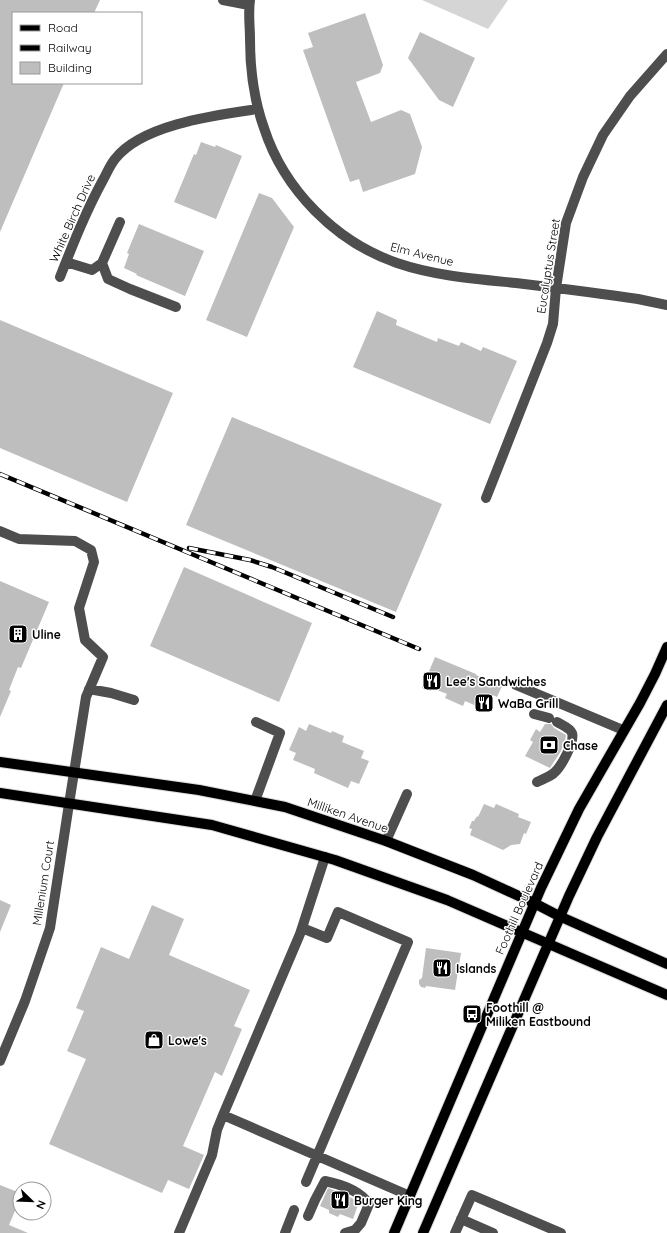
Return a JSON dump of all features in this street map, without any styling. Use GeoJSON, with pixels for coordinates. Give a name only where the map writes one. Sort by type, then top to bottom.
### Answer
{"type":"FeatureCollection","features":[{"type":"Feature","properties":{"kind":"main road","name":"Foothill Boulevard"},"geometry":{"type":"LineString","coordinates":[[394,1233],[534,903],[579,809],[655,674],[667,647]]}},
{"type":"Feature","properties":{"kind":"main road"},"geometry":{"type":"LineString","coordinates":[[423,1233],[560,916],[597,837],[667,705]]}},
{"type":"Feature","properties":{"kind":"main road","name":"Milliken Avenue"},"geometry":{"type":"LineString","coordinates":[[0,762],[199,790],[285,807],[386,841],[473,875],[667,964]]}},
{"type":"Feature","properties":{"kind":"main road"},"geometry":{"type":"LineString","coordinates":[[0,793],[212,825],[325,857],[380,875],[447,900],[667,995]]}},
{"type":"Feature","properties":{"kind":"street"},"geometry":{"type":"LineString","coordinates":[[223,0],[250,2]]}},
{"type":"Feature","properties":{"kind":"street","name":"Elm Avenue"},"geometry":{"type":"LineString","coordinates":[[250,2],[250,57],[258,109],[264,129],[278,162],[297,190],[329,224],[378,256],[398,264],[418,269],[461,277],[638,299],[667,305]]}},
{"type":"Feature","properties":{"kind":"street","name":"Eucalyptus Street"},"geometry":{"type":"LineString","coordinates":[[486,498],[547,343],[553,324],[556,288],[566,223],[583,177],[603,135],[630,96],[667,54]]}},
{"type":"Feature","properties":{"kind":"street","name":"White Birch Drive"},"geometry":{"type":"LineString","coordinates":[[60,277],[95,195],[115,159],[133,143],[148,134],[178,124],[219,115],[258,109]]}},
{"type":"Feature","properties":{"kind":"street"},"geometry":{"type":"LineString","coordinates":[[66,262],[92,270],[102,263],[120,222]]}},
{"type":"Feature","properties":{"kind":"street"},"geometry":{"type":"LineString","coordinates":[[102,263],[108,279],[176,307]]}},
{"type":"Feature","properties":{"kind":"street","name":"Millenium Court"},"geometry":{"type":"LineString","coordinates":[[0,531],[19,539],[75,541],[91,550],[94,562],[79,608],[85,640],[103,657],[86,697],[50,928],[25,1001],[0,1061]]}},
{"type":"Feature","properties":{"kind":"street"},"geometry":{"type":"LineString","coordinates":[[516,685],[623,730]]}},
{"type":"Feature","properties":{"kind":"street"},"geometry":{"type":"LineString","coordinates":[[89,689],[111,693],[134,700]]}},
{"type":"Feature","properties":{"kind":"street"},"geometry":{"type":"LineString","coordinates":[[534,714],[553,720],[572,732],[572,740],[561,764],[555,772],[537,782]]}},
{"type":"Feature","properties":{"kind":"street"},"geometry":{"type":"LineString","coordinates":[[255,801],[280,733],[256,722]]}},
{"type":"Feature","properties":{"kind":"street"},"geometry":{"type":"LineString","coordinates":[[386,841],[407,794]]}},
{"type":"Feature","properties":{"kind":"street"},"geometry":{"type":"LineString","coordinates":[[179,1233],[212,1155],[223,1115],[302,928],[325,857]]}},
{"type":"Feature","properties":{"kind":"street"},"geometry":{"type":"LineString","coordinates":[[302,928],[327,938],[338,912],[408,942],[306,1182]]}},
{"type":"Feature","properties":{"kind":"street"},"geometry":{"type":"LineString","coordinates":[[223,1115],[410,1196]]}},
{"type":"Feature","properties":{"kind":"street"},"geometry":{"type":"LineString","coordinates":[[308,1216],[325,1181],[357,1193],[365,1198],[369,1204],[361,1224],[354,1230],[345,1233]]}},
{"type":"Feature","properties":{"kind":"street"},"geometry":{"type":"LineString","coordinates":[[455,1233],[472,1195],[561,1233]]}},
{"type":"Feature","properties":{"kind":"street"},"geometry":{"type":"LineString","coordinates":[[285,1233],[294,1210]]}},
{"type":"Feature","properties":{"kind":"street"},"geometry":{"type":"LineString","coordinates":[[461,1219],[493,1233]]}},
{"type":"Feature","properties":{"kind":"shaded area"},"geometry":{"type":"Polygon","coordinates":[[[422,0],[508,0],[488,29],[422,0]]]}},
{"type":"Feature","properties":{"kind":"building"},"geometry":{"type":"Polygon","coordinates":[[[0,0],[100,0],[94,12],[12,12],[12,84],[64,84],[0,232],[0,0]]]}},
{"type":"Feature","properties":{"kind":"building"},"geometry":{"type":"Polygon","coordinates":[[[365,13],[383,65],[380,73],[356,82],[371,122],[401,110],[410,114],[422,147],[415,174],[363,192],[359,179],[350,182],[303,50],[313,47],[308,33],[365,13]]]}},
{"type":"Feature","properties":{"kind":"building"},"geometry":{"type":"Polygon","coordinates":[[[420,32],[475,58],[453,107],[439,100],[408,58],[420,32]]]}},
{"type":"Feature","properties":{"kind":"building"},"geometry":{"type":"Polygon","coordinates":[[[201,142],[215,147],[216,145],[242,156],[216,219],[174,202],[194,154],[196,155],[201,142]]]}},
{"type":"Feature","properties":{"kind":"building"},"geometry":{"type":"Polygon","coordinates":[[[259,193],[272,198],[294,227],[247,337],[206,320],[259,193]]]}},
{"type":"Feature","properties":{"kind":"building"},"geometry":{"type":"Polygon","coordinates":[[[139,224],[204,251],[185,296],[136,275],[137,274],[124,268],[129,254],[127,253],[139,224]]]}},
{"type":"Feature","properties":{"kind":"building"},"geometry":{"type":"Polygon","coordinates":[[[377,311],[397,320],[396,325],[437,342],[438,338],[459,346],[461,342],[481,351],[483,347],[517,361],[490,424],[353,367],[377,311]]]}},
{"type":"Feature","properties":{"kind":"building"},"geometry":{"type":"Polygon","coordinates":[[[0,320],[173,393],[127,502],[0,448],[0,320]]]}},
{"type":"Feature","properties":{"kind":"building"},"geometry":{"type":"Polygon","coordinates":[[[232,417],[442,504],[396,612],[186,525],[232,417]]]}},
{"type":"Feature","properties":{"kind":"building"},"geometry":{"type":"Polygon","coordinates":[[[184,567],[312,623],[279,702],[150,646],[184,567]]]}},
{"type":"Feature","properties":{"kind":"building","name":"Uline"},"geometry":{"type":"Polygon","coordinates":[[[0,581],[49,602],[21,668],[18,667],[9,690],[11,691],[0,717],[0,581]]]}},
{"type":"Feature","properties":{"kind":"building"},"geometry":{"type":"Polygon","coordinates":[[[435,657],[502,686],[497,697],[493,695],[486,710],[465,701],[463,706],[445,698],[447,694],[432,688],[431,691],[422,688],[435,657]]]}},
{"type":"Feature","properties":{"kind":"building"},"geometry":{"type":"Polygon","coordinates":[[[309,724],[331,733],[332,731],[344,736],[342,742],[364,751],[361,758],[369,761],[359,784],[351,781],[348,788],[314,773],[315,769],[293,760],[296,753],[289,750],[299,727],[306,731],[309,724]]]}},
{"type":"Feature","properties":{"kind":"building","name":"Chase"},"geometry":{"type":"Polygon","coordinates":[[[545,724],[551,724],[554,728],[566,735],[561,751],[550,768],[525,756],[533,742],[530,740],[536,729],[540,732],[545,724]]]}},
{"type":"Feature","properties":{"kind":"building"},"geometry":{"type":"Polygon","coordinates":[[[484,804],[494,808],[496,804],[519,814],[518,817],[531,822],[526,834],[524,833],[520,844],[511,845],[503,850],[470,835],[472,829],[469,828],[472,821],[474,821],[477,816],[478,817],[484,804]]]}},
{"type":"Feature","properties":{"kind":"building"},"geometry":{"type":"Polygon","coordinates":[[[0,900],[11,905],[0,932],[0,900]]]}},
{"type":"Feature","properties":{"kind":"building","name":"Lowe's"},"geometry":{"type":"Polygon","coordinates":[[[152,905],[184,919],[169,955],[250,990],[234,1026],[242,1029],[222,1076],[215,1072],[183,1146],[204,1155],[189,1189],[168,1180],[162,1193],[49,1144],[86,1059],[67,1051],[84,1011],[76,1008],[101,947],[129,959],[152,905]]]}},
{"type":"Feature","properties":{"kind":"building"},"geometry":{"type":"Polygon","coordinates":[[[426,948],[461,953],[455,990],[426,986],[425,988],[421,987],[419,980],[422,978],[426,948]]]}},
{"type":"Feature","properties":{"kind":"building"},"geometry":{"type":"Polygon","coordinates":[[[0,1185],[12,1190],[12,1218],[9,1225],[28,1233],[0,1233],[0,1185]]]}},
{"type":"Feature","properties":{"kind":"building","name":"Burger King"},"geometry":{"type":"Polygon","coordinates":[[[328,1188],[359,1202],[353,1219],[340,1214],[338,1217],[329,1213],[329,1210],[320,1206],[328,1188]]]}},
{"type":"Feature","properties":{"kind":"railway"},"geometry":{"type":"LineString","coordinates":[[0,474],[419,649]]}},
{"type":"Feature","properties":{"kind":"railway"},"geometry":{"type":"LineString","coordinates":[[189,548],[250,560],[272,567],[393,617]]}},
{"type":"Feature","properties":{"kind":"place","name":"Uline"},"geometry":{"type":"Point","coordinates":[18,634]}},
{"type":"Feature","properties":{"kind":"place","name":"Lee's Sandwiches"},"geometry":{"type":"Point","coordinates":[432,681]}},
{"type":"Feature","properties":{"kind":"place","name":"WaBa Grill"},"geometry":{"type":"Point","coordinates":[484,703]}},
{"type":"Feature","properties":{"kind":"place","name":"Chase"},"geometry":{"type":"Point","coordinates":[549,745]}},
{"type":"Feature","properties":{"kind":"place","name":"Islands"},"geometry":{"type":"Point","coordinates":[442,968]}},
{"type":"Feature","properties":{"kind":"place","name":"Foothill @ Miliken Eastbound"},"geometry":{"type":"Point","coordinates":[472,1014]}},
{"type":"Feature","properties":{"kind":"place","name":"Lowe's"},"geometry":{"type":"Point","coordinates":[154,1040]}},
{"type":"Feature","properties":{"kind":"place","name":"Burger King"},"geometry":{"type":"Point","coordinates":[340,1200]}}]}
